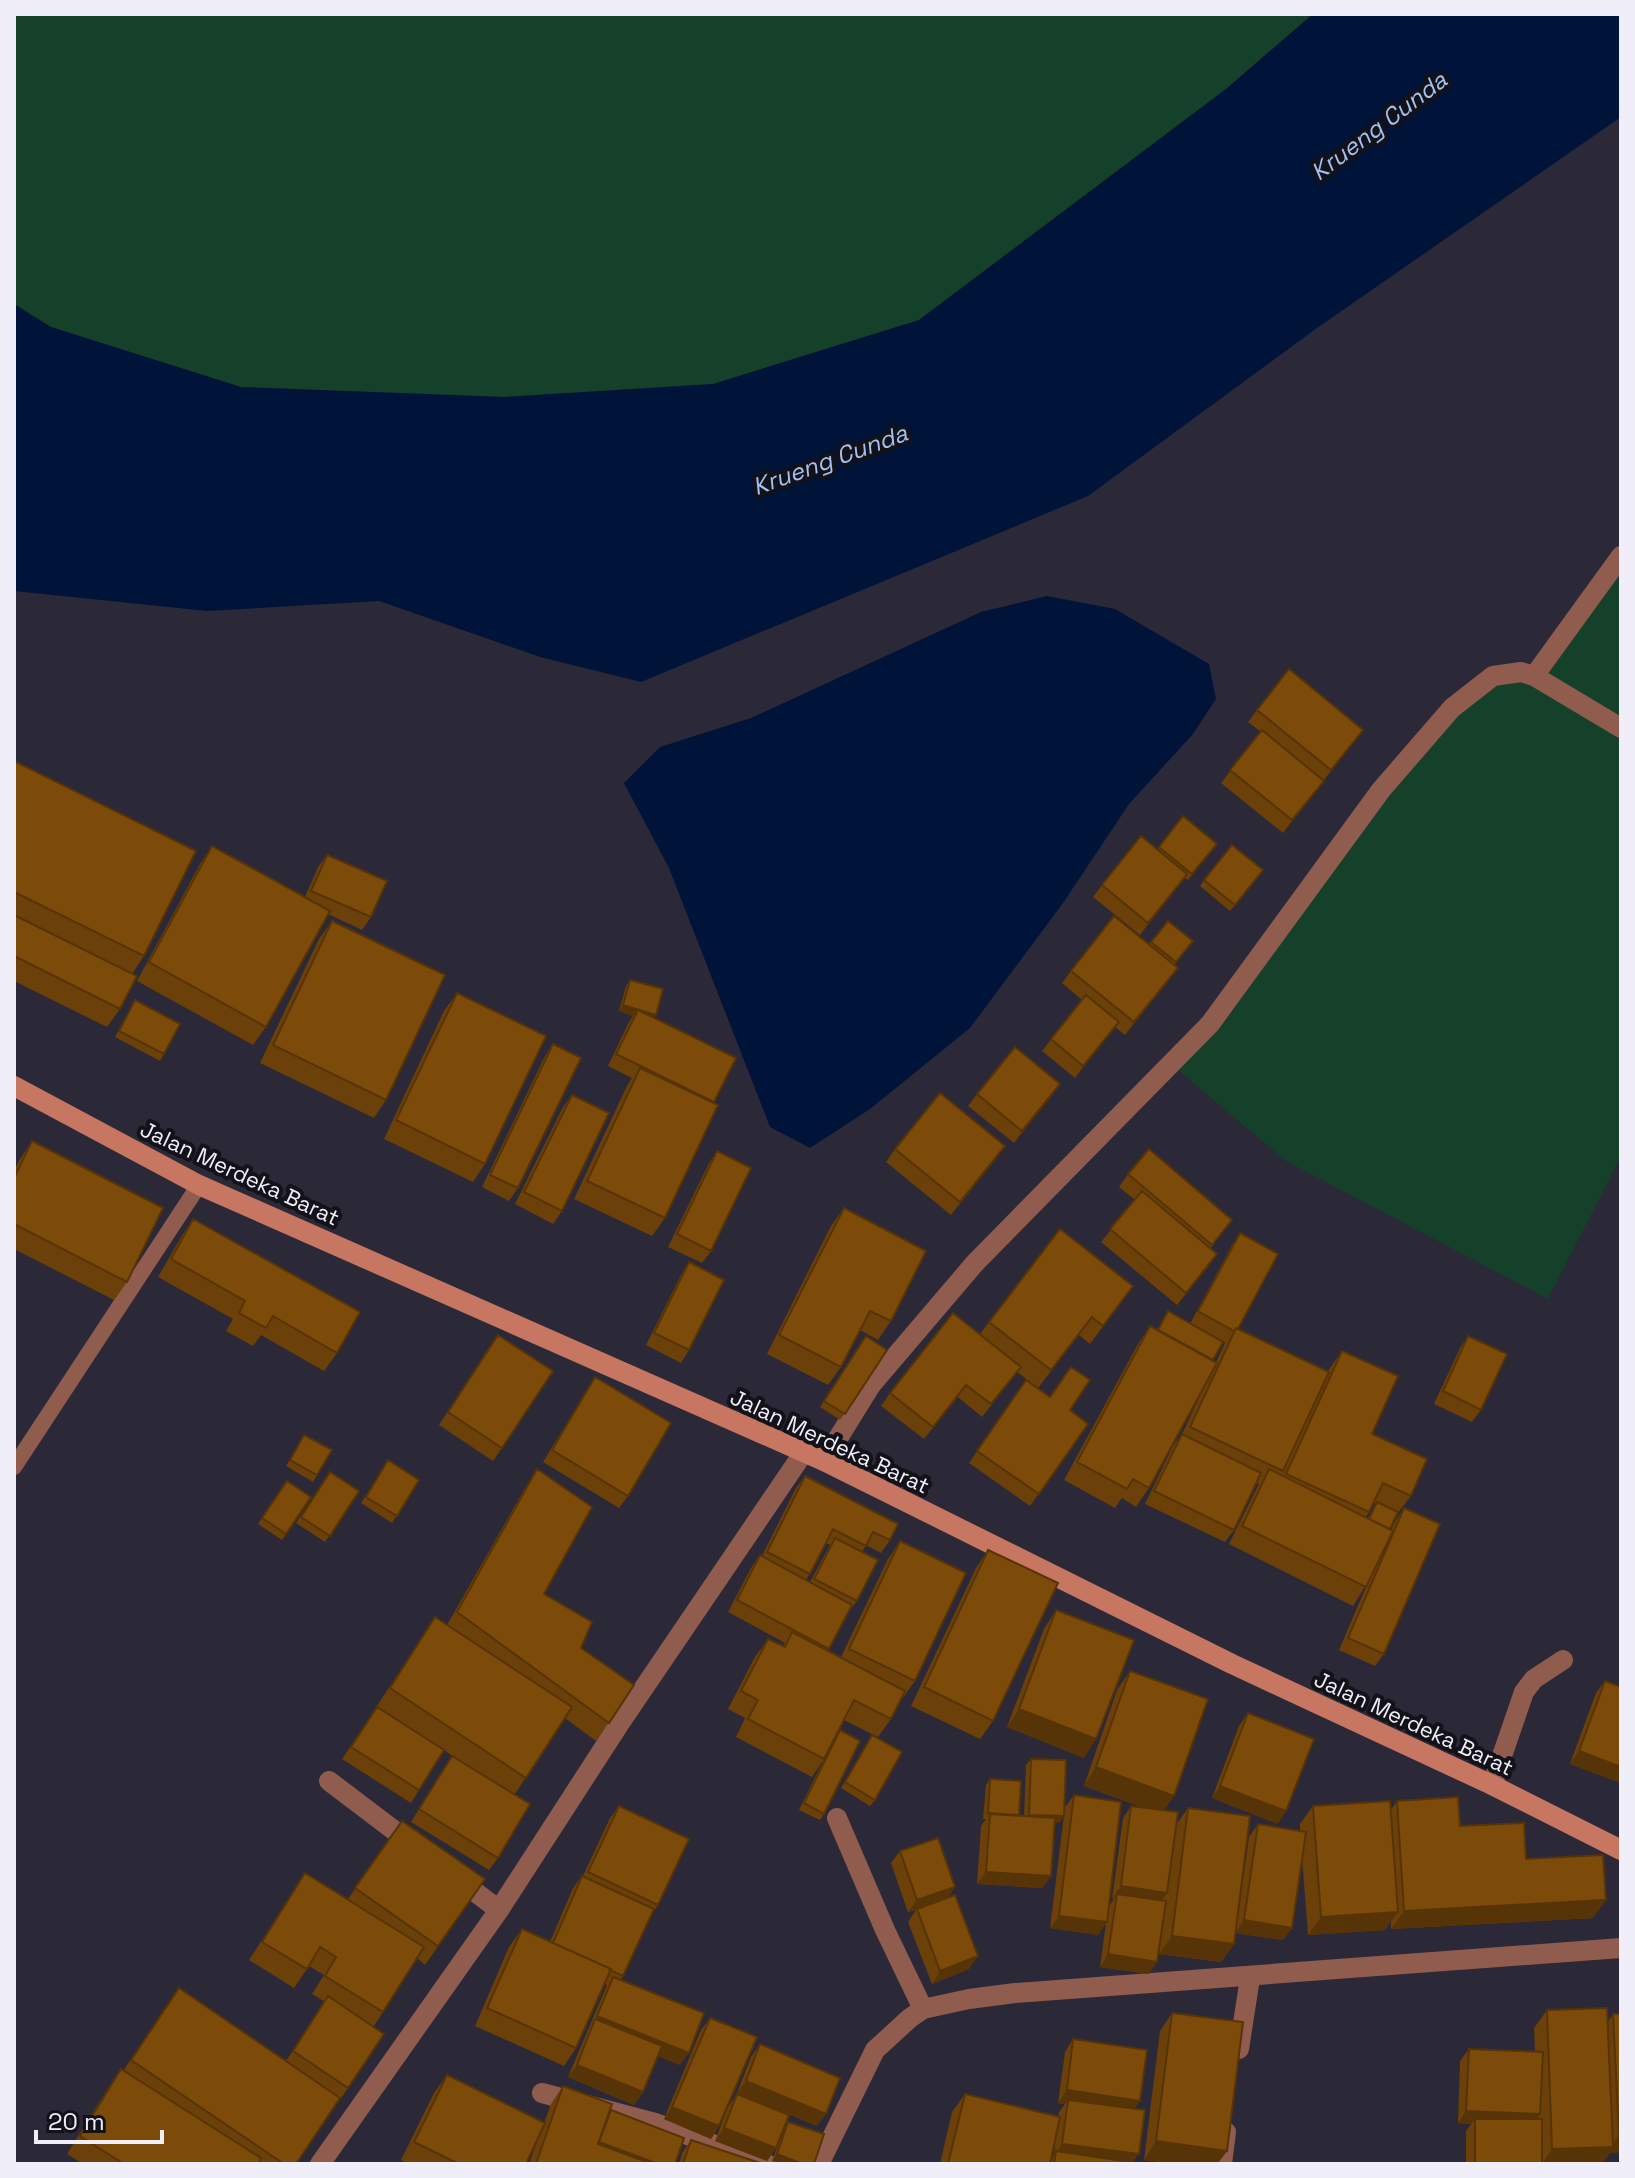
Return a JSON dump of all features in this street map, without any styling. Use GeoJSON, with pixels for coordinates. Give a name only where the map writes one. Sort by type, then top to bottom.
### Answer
{"type":"FeatureCollection","features":[{"type":"Feature","properties":{"kind":"main road","name":"Jalan Merdeka Barat"},"geometry":{"type":"LineString","coordinates":[[14,1086],[199,1185],[824,1461],[1232,1664],[1492,1785],[1621,1850]]}},
{"type":"Feature","properties":{"kind":"street"},"geometry":{"type":"LineString","coordinates":[[1534,676],[1621,556]]}},
{"type":"Feature","properties":{"kind":"street"},"geometry":{"type":"LineString","coordinates":[[824,1461],[871,1385],[975,1263],[1210,1024],[1381,790],[1452,708],[1493,676],[1521,672],[1534,676],[1621,728]]}},
{"type":"Feature","properties":{"kind":"street"},"geometry":{"type":"LineString","coordinates":[[320,2164],[499,1910],[618,1726],[804,1452]]}},
{"type":"Feature","properties":{"kind":"street"},"geometry":{"type":"LineString","coordinates":[[1492,1785],[1524,1692],[1534,1679],[1563,1660]]}},
{"type":"Feature","properties":{"kind":"street"},"geometry":{"type":"LineString","coordinates":[[329,1781],[499,1910]]}},
{"type":"Feature","properties":{"kind":"street"},"geometry":{"type":"LineString","coordinates":[[837,1818],[923,2009]]}},
{"type":"Feature","properties":{"kind":"street"},"geometry":{"type":"LineString","coordinates":[[819,2164],[875,2050],[923,2009],[1015,1993],[1250,1978],[1621,1948]]}},
{"type":"Feature","properties":{"kind":"street"},"geometry":{"type":"LineString","coordinates":[[1236,2069],[1250,1978]]}},
{"type":"Feature","properties":{"kind":"street"},"geometry":{"type":"LineString","coordinates":[[542,2093],[655,2123],[767,2164]]}},
{"type":"Feature","properties":{"kind":"street"},"geometry":{"type":"LineString","coordinates":[[1222,2164],[1229,2114]]}},
{"type":"Feature","properties":{"kind":"lane"},"geometry":{"type":"LineString","coordinates":[[14,1467],[199,1185]]}},
{"type":"Feature","properties":{"kind":"green space"},"geometry":{"type":"Polygon","coordinates":[[[14,14],[1313,14],[1226,89],[919,320],[713,384],[504,397],[241,387],[51,327],[14,304],[14,14]]]}},
{"type":"Feature","properties":{"kind":"green space"},"geometry":{"type":"Polygon","coordinates":[[[1621,560],[1621,1156],[1548,1299],[1286,1161],[1171,1064],[1455,711],[1497,679],[1538,678],[1621,560]]]}},
{"type":"Feature","properties":{"kind":"water","name":"Krueng Cunda"},"geometry":{"type":"Polygon","coordinates":[[[1313,14],[1621,14],[1621,117],[1317,328],[1088,496],[641,682],[540,657],[379,601],[207,611],[14,591],[14,304],[51,327],[241,387],[504,397],[713,384],[919,320],[1226,89],[1313,14]]]}},
{"type":"Feature","properties":{"kind":"water"},"geometry":{"type":"Polygon","coordinates":[[[1047,596],[1115,609],[1209,664],[1216,699],[1193,734],[1129,804],[1063,903],[970,1028],[870,1109],[810,1148],[770,1127],[669,868],[624,783],[660,747],[751,718],[981,612],[1047,596]]]}},
{"type":"Feature","properties":{"kind":"building"},"geometry":{"type":"Polygon","coordinates":[[[1289,669],[1363,730],[1331,770],[1257,710],[1289,669]]]}},
{"type":"Feature","properties":{"kind":"building"},"geometry":{"type":"Polygon","coordinates":[[[1262,730],[1324,781],[1292,820],[1230,770],[1262,730]]]}},
{"type":"Feature","properties":{"kind":"building"},"geometry":{"type":"Polygon","coordinates":[[[14,761],[196,851],[144,956],[14,892],[14,761]]]}},
{"type":"Feature","properties":{"kind":"building"},"geometry":{"type":"Polygon","coordinates":[[[1183,816],[1217,844],[1192,874],[1159,847],[1183,816]]]}},
{"type":"Feature","properties":{"kind":"building"},"geometry":{"type":"Polygon","coordinates":[[[1141,836],[1187,874],[1148,923],[1102,885],[1141,836]]]}},
{"type":"Feature","properties":{"kind":"building"},"geometry":{"type":"Polygon","coordinates":[[[1232,845],[1263,870],[1235,905],[1204,880],[1232,845]]]}},
{"type":"Feature","properties":{"kind":"building"},"geometry":{"type":"Polygon","coordinates":[[[212,846],[330,911],[266,1027],[149,962],[212,846]]]}},
{"type":"Feature","properties":{"kind":"building"},"geometry":{"type":"Polygon","coordinates":[[[327,855],[387,881],[371,917],[311,891],[327,855]]]}},
{"type":"Feature","properties":{"kind":"building"},"geometry":{"type":"Polygon","coordinates":[[[14,915],[137,976],[120,1009],[14,956],[14,915]]]}},
{"type":"Feature","properties":{"kind":"building"},"geometry":{"type":"Polygon","coordinates":[[[1114,916],[1178,968],[1134,1022],[1071,971],[1114,916]]]}},
{"type":"Feature","properties":{"kind":"building"},"geometry":{"type":"Polygon","coordinates":[[[332,921],[445,975],[386,1100],[273,1045],[332,921]]]}},
{"type":"Feature","properties":{"kind":"building"},"geometry":{"type":"Polygon","coordinates":[[[1168,921],[1193,941],[1176,962],[1151,942],[1168,921]]]}},
{"type":"Feature","properties":{"kind":"building"},"geometry":{"type":"Polygon","coordinates":[[[630,980],[663,989],[656,1015],[623,1005],[630,980]]]}},
{"type":"Feature","properties":{"kind":"building"},"geometry":{"type":"Polygon","coordinates":[[[457,993],[546,1036],[485,1164],[396,1120],[457,993]]]}},
{"type":"Feature","properties":{"kind":"building"},"geometry":{"type":"Polygon","coordinates":[[[1086,995],[1119,1022],[1083,1066],[1051,1039],[1086,995]]]}},
{"type":"Feature","properties":{"kind":"building"},"geometry":{"type":"Polygon","coordinates":[[[135,1000],[180,1024],[164,1054],[119,1031],[135,1000]]]}},
{"type":"Feature","properties":{"kind":"building"},"geometry":{"type":"Polygon","coordinates":[[[638,1010],[736,1058],[714,1102],[616,1054],[638,1010]]]}},
{"type":"Feature","properties":{"kind":"building"},"geometry":{"type":"Polygon","coordinates":[[[553,1044],[581,1058],[518,1188],[490,1175],[553,1044]]]}},
{"type":"Feature","properties":{"kind":"building"},"geometry":{"type":"Polygon","coordinates":[[[1015,1047],[1060,1084],[1022,1131],[977,1094],[1015,1047]]]}},
{"type":"Feature","properties":{"kind":"building"},"geometry":{"type":"Polygon","coordinates":[[[640,1068],[718,1105],[665,1218],[587,1181],[640,1068]]]}},
{"type":"Feature","properties":{"kind":"building"},"geometry":{"type":"Polygon","coordinates":[[[940,1093],[1005,1146],[960,1202],[895,1149],[940,1093]]]}},
{"type":"Feature","properties":{"kind":"building"},"geometry":{"type":"Polygon","coordinates":[[[572,1095],[609,1113],[562,1211],[524,1192],[572,1095]]]}},
{"type":"Feature","properties":{"kind":"building"},"geometry":{"type":"Polygon","coordinates":[[[32,1141],[163,1208],[127,1282],[14,1224],[14,1178],[32,1141]]]}},
{"type":"Feature","properties":{"kind":"building"},"geometry":{"type":"Polygon","coordinates":[[[1149,1149],[1232,1220],[1212,1245],[1128,1174],[1149,1149]]]}},
{"type":"Feature","properties":{"kind":"building"},"geometry":{"type":"Polygon","coordinates":[[[717,1151],[751,1168],[711,1251],[677,1234],[717,1151]]]}},
{"type":"Feature","properties":{"kind":"building"},"geometry":{"type":"Polygon","coordinates":[[[1142,1191],[1217,1254],[1186,1293],[1110,1229],[1142,1191]]]}},
{"type":"Feature","properties":{"kind":"building"},"geometry":{"type":"Polygon","coordinates":[[[844,1208],[926,1251],[891,1321],[870,1311],[841,1367],[779,1335],[844,1208]]]}},
{"type":"Feature","properties":{"kind":"building"},"geometry":{"type":"Polygon","coordinates":[[[193,1219],[360,1312],[337,1353],[273,1316],[266,1328],[239,1313],[245,1301],[171,1259],[193,1219]]]}},
{"type":"Feature","properties":{"kind":"building"},"geometry":{"type":"Polygon","coordinates":[[[1060,1229],[1133,1286],[1103,1326],[1092,1317],[1051,1370],[989,1322],[1060,1229]]]}},
{"type":"Feature","properties":{"kind":"building"},"geometry":{"type":"Polygon","coordinates":[[[1240,1233],[1278,1254],[1238,1329],[1234,1331],[1198,1311],[1240,1233]]]}},
{"type":"Feature","properties":{"kind":"building"},"geometry":{"type":"Polygon","coordinates":[[[689,1262],[724,1280],[689,1350],[654,1333],[689,1262]]]}},
{"type":"Feature","properties":{"kind":"building"},"geometry":{"type":"Polygon","coordinates":[[[1168,1311],[1223,1342],[1213,1360],[1158,1330],[1168,1311]]]}},
{"type":"Feature","properties":{"kind":"building"},"geometry":{"type":"Polygon","coordinates":[[[953,1313],[1021,1367],[991,1404],[966,1385],[933,1427],[890,1393],[953,1313]]]}},
{"type":"Feature","properties":{"kind":"building"},"geometry":{"type":"Polygon","coordinates":[[[1150,1326],[1217,1363],[1149,1488],[1133,1479],[1127,1489],[1077,1462],[1150,1326]]]}},
{"type":"Feature","properties":{"kind":"building"},"geometry":{"type":"Polygon","coordinates":[[[1236,1328],[1329,1372],[1283,1471],[1190,1427],[1236,1328]]]}},
{"type":"Feature","properties":{"kind":"building"},"geometry":{"type":"Polygon","coordinates":[[[498,1335],[553,1371],[502,1448],[448,1412],[498,1335]]]}},
{"type":"Feature","properties":{"kind":"building"},"geometry":{"type":"Polygon","coordinates":[[[866,1336],[887,1350],[845,1414],[824,1401],[866,1336]]]}},
{"type":"Feature","properties":{"kind":"building"},"geometry":{"type":"Polygon","coordinates":[[[1468,1336],[1507,1354],[1481,1410],[1443,1391],[1468,1336]]]}},
{"type":"Feature","properties":{"kind":"building"},"geometry":{"type":"Polygon","coordinates":[[[1342,1351],[1398,1376],[1372,1434],[1427,1459],[1411,1496],[1383,1483],[1369,1512],[1286,1474],[1342,1351]]]}},
{"type":"Feature","properties":{"kind":"building"},"geometry":{"type":"Polygon","coordinates":[[[1071,1367],[1090,1380],[1070,1410],[1088,1424],[1039,1494],[977,1451],[1026,1380],[1050,1397],[1071,1367]]]}},
{"type":"Feature","properties":{"kind":"building"},"geometry":{"type":"Polygon","coordinates":[[[595,1377],[671,1423],[628,1496],[552,1450],[595,1377]]]}},
{"type":"Feature","properties":{"kind":"building"},"geometry":{"type":"Polygon","coordinates":[[[1182,1434],[1261,1473],[1234,1530],[1154,1491],[1182,1434]]]}},
{"type":"Feature","properties":{"kind":"building"},"geometry":{"type":"Polygon","coordinates":[[[304,1435],[332,1450],[317,1475],[290,1460],[304,1435]]]}},
{"type":"Feature","properties":{"kind":"building"},"geometry":{"type":"Polygon","coordinates":[[[388,1460],[419,1480],[397,1516],[366,1497],[388,1460]]]}},
{"type":"Feature","properties":{"kind":"building"},"geometry":{"type":"Polygon","coordinates":[[[537,1469],[592,1507],[544,1594],[592,1622],[581,1648],[634,1685],[609,1723],[457,1612],[537,1469]]]}},
{"type":"Feature","properties":{"kind":"building"},"geometry":{"type":"Polygon","coordinates":[[[1269,1469],[1393,1531],[1366,1587],[1242,1526],[1269,1469]]]}},
{"type":"Feature","properties":{"kind":"building"},"geometry":{"type":"Polygon","coordinates":[[[330,1472],[359,1491],[330,1536],[301,1517],[330,1472]]]}},
{"type":"Feature","properties":{"kind":"building"},"geometry":{"type":"Polygon","coordinates":[[[805,1476],[898,1524],[890,1540],[873,1532],[866,1546],[833,1529],[810,1574],[767,1552],[805,1476]]]}},
{"type":"Feature","properties":{"kind":"building"},"geometry":{"type":"Polygon","coordinates":[[[287,1481],[311,1497],[286,1534],[262,1518],[287,1481]]]}},
{"type":"Feature","properties":{"kind":"building"},"geometry":{"type":"Polygon","coordinates":[[[1377,1502],[1398,1512],[1390,1529],[1369,1519],[1377,1502]]]}},
{"type":"Feature","properties":{"kind":"building"},"geometry":{"type":"Polygon","coordinates":[[[1404,1508],[1440,1524],[1384,1654],[1348,1638],[1404,1508]]]}},
{"type":"Feature","properties":{"kind":"building"},"geometry":{"type":"Polygon","coordinates":[[[835,1538],[878,1560],[857,1601],[814,1579],[835,1538]]]}},
{"type":"Feature","properties":{"kind":"building"},"geometry":{"type":"Polygon","coordinates":[[[900,1541],[966,1573],[915,1681],[849,1649],[900,1541]]]}},
{"type":"Feature","properties":{"kind":"building"},"geometry":{"type":"Polygon","coordinates":[[[988,1550],[1058,1583],[993,1721],[924,1687],[988,1550]]]}},
{"type":"Feature","properties":{"kind":"building"},"geometry":{"type":"Polygon","coordinates":[[[760,1555],[852,1605],[829,1649],[737,1600],[760,1555]]]}},
{"type":"Feature","properties":{"kind":"building"},"geometry":{"type":"Polygon","coordinates":[[[1056,1610],[1134,1640],[1096,1739],[1019,1709],[1056,1610]]]}},
{"type":"Feature","properties":{"kind":"building"},"geometry":{"type":"Polygon","coordinates":[[[435,1617],[572,1707],[526,1778],[390,1688],[435,1617]]]}},
{"type":"Feature","properties":{"kind":"building"},"geometry":{"type":"Polygon","coordinates":[[[792,1632],[905,1691],[891,1719],[854,1700],[824,1759],[748,1719],[758,1700],[741,1691],[768,1639],[785,1647],[792,1632]]]}},
{"type":"Feature","properties":{"kind":"building"},"geometry":{"type":"Polygon","coordinates":[[[1130,1671],[1208,1699],[1174,1796],[1096,1767],[1130,1671]]]}},
{"type":"Feature","properties":{"kind":"building"},"geometry":{"type":"Polygon","coordinates":[[[1605,1681],[1621,1687],[1621,1767],[1579,1751],[1605,1681]]]}},
{"type":"Feature","properties":{"kind":"building"},"geometry":{"type":"Polygon","coordinates":[[[377,1707],[444,1750],[419,1790],[351,1747],[377,1707]]]}},
{"type":"Feature","properties":{"kind":"building"},"geometry":{"type":"Polygon","coordinates":[[[1248,1713],[1314,1739],[1286,1811],[1220,1786],[1248,1713]]]}},
{"type":"Feature","properties":{"kind":"building"},"geometry":{"type":"Polygon","coordinates":[[[840,1730],[860,1741],[824,1814],[804,1803],[840,1730]]]}},
{"type":"Feature","properties":{"kind":"building"},"geometry":{"type":"Polygon","coordinates":[[[872,1735],[902,1752],[875,1800],[845,1782],[872,1735]]]}},
{"type":"Feature","properties":{"kind":"building"},"geometry":{"type":"Polygon","coordinates":[[[452,1756],[530,1804],[498,1858],[419,1809],[452,1756]]]}},
{"type":"Feature","properties":{"kind":"building"},"geometry":{"type":"Polygon","coordinates":[[[1031,1759],[1066,1760],[1064,1816],[1029,1815],[1031,1759]]]}},
{"type":"Feature","properties":{"kind":"building"},"geometry":{"type":"Polygon","coordinates":[[[990,1779],[1021,1781],[1019,1815],[988,1813],[990,1779]]]}},
{"type":"Feature","properties":{"kind":"building"},"geometry":{"type":"Polygon","coordinates":[[[1074,1795],[1121,1802],[1107,1922],[1059,1916],[1074,1795]]]}},
{"type":"Feature","properties":{"kind":"building"},"geometry":{"type":"Polygon","coordinates":[[[1458,1797],[1460,1826],[1524,1823],[1526,1859],[1603,1855],[1606,1900],[1404,1911],[1397,1801],[1458,1797]]]}},
{"type":"Feature","properties":{"kind":"building"},"geometry":{"type":"Polygon","coordinates":[[[1390,1801],[1398,1912],[1321,1917],[1313,1806],[1390,1801]]]}},
{"type":"Feature","properties":{"kind":"building"},"geometry":{"type":"Polygon","coordinates":[[[619,1806],[689,1839],[658,1905],[588,1872],[619,1806]]]}},
{"type":"Feature","properties":{"kind":"building"},"geometry":{"type":"Polygon","coordinates":[[[1131,1806],[1178,1812],[1167,1893],[1121,1886],[1131,1806]]]}},
{"type":"Feature","properties":{"kind":"building"},"geometry":{"type":"Polygon","coordinates":[[[1188,1808],[1250,1816],[1234,1944],[1172,1936],[1188,1808]]]}},
{"type":"Feature","properties":{"kind":"building"},"geometry":{"type":"Polygon","coordinates":[[[990,1814],[1055,1818],[1051,1876],[986,1872],[990,1814]]]}},
{"type":"Feature","properties":{"kind":"building"},"geometry":{"type":"Polygon","coordinates":[[[402,1821],[485,1879],[438,1946],[355,1888],[402,1821]]]}},
{"type":"Feature","properties":{"kind":"building"},"geometry":{"type":"Polygon","coordinates":[[[1258,1824],[1306,1832],[1292,1928],[1244,1920],[1258,1824]]]}},
{"type":"Feature","properties":{"kind":"building"},"geometry":{"type":"Polygon","coordinates":[[[938,1838],[955,1887],[917,1900],[900,1851],[938,1838]]]}},
{"type":"Feature","properties":{"kind":"building"},"geometry":{"type":"Polygon","coordinates":[[[305,1873],[424,1947],[383,2012],[325,1976],[336,1957],[320,1947],[307,1969],[262,1942],[305,1873]]]}},
{"type":"Feature","properties":{"kind":"building"},"geometry":{"type":"Polygon","coordinates":[[[582,1876],[654,1909],[623,1976],[553,1943],[582,1876]]]}},
{"type":"Feature","properties":{"kind":"building"},"geometry":{"type":"Polygon","coordinates":[[[1117,1894],[1166,1901],[1157,1962],[1108,1954],[1117,1894]]]}},
{"type":"Feature","properties":{"kind":"building"},"geometry":{"type":"Polygon","coordinates":[[[955,1895],[978,1956],[940,1971],[917,1909],[955,1895]]]}},
{"type":"Feature","properties":{"kind":"building"},"geometry":{"type":"Polygon","coordinates":[[[522,1929],[611,1969],[576,2048],[487,2008],[522,1929]]]}},
{"type":"Feature","properties":{"kind":"building"},"geometry":{"type":"Polygon","coordinates":[[[613,1977],[704,2013],[689,2053],[597,2016],[613,1977]]]}},
{"type":"Feature","properties":{"kind":"building"},"geometry":{"type":"Polygon","coordinates":[[[179,1988],[340,2098],[296,2164],[284,2164],[131,2060],[179,1988]]]}},
{"type":"Feature","properties":{"kind":"building"},"geometry":{"type":"Polygon","coordinates":[[[328,1996],[384,2034],[348,2088],[293,2051],[328,1996]]]}},
{"type":"Feature","properties":{"kind":"building"},"geometry":{"type":"Polygon","coordinates":[[[1607,2008],[1613,2147],[1552,2149],[1547,2010],[1607,2008]]]}},
{"type":"Feature","properties":{"kind":"building"},"geometry":{"type":"Polygon","coordinates":[[[1172,2013],[1243,2022],[1227,2151],[1156,2141],[1172,2013]]]}},
{"type":"Feature","properties":{"kind":"building"},"geometry":{"type":"Polygon","coordinates":[[[1613,2014],[1621,2014],[1619,2135],[1613,2014]]]}},
{"type":"Feature","properties":{"kind":"building"},"geometry":{"type":"Polygon","coordinates":[[[710,2018],[757,2037],[719,2126],[672,2107],[710,2018]]]}},
{"type":"Feature","properties":{"kind":"building"},"geometry":{"type":"Polygon","coordinates":[[[595,2019],[662,2046],[643,2092],[577,2065],[595,2019]]]}},
{"type":"Feature","properties":{"kind":"building"},"geometry":{"type":"Polygon","coordinates":[[[1073,2039],[1147,2050],[1140,2101],[1067,2090],[1073,2039]]]}},
{"type":"Feature","properties":{"kind":"building"},"geometry":{"type":"Polygon","coordinates":[[[760,2044],[840,2078],[826,2114],[746,2081],[760,2044]]]}},
{"type":"Feature","properties":{"kind":"building"},"geometry":{"type":"Polygon","coordinates":[[[1469,2049],[1543,2052],[1540,2114],[1466,2111],[1469,2049]]]}},
{"type":"Feature","properties":{"kind":"building"},"geometry":{"type":"Polygon","coordinates":[[[121,2069],[261,2158],[258,2164],[124,2164],[80,2136],[121,2069]]]}},
{"type":"Feature","properties":{"kind":"building"},"geometry":{"type":"Polygon","coordinates":[[[447,2075],[545,2123],[526,2164],[459,2164],[414,2142],[447,2075]]]}},
{"type":"Feature","properties":{"kind":"building"},"geometry":{"type":"Polygon","coordinates":[[[563,2086],[612,2104],[598,2144],[652,2164],[536,2164],[563,2086]]]}},
{"type":"Feature","properties":{"kind":"building"},"geometry":{"type":"Polygon","coordinates":[[[737,2094],[789,2115],[776,2148],[724,2128],[737,2094]]]}},
{"type":"Feature","properties":{"kind":"building"},"geometry":{"type":"Polygon","coordinates":[[[965,2094],[1060,2117],[1050,2164],[948,2164],[965,2094]]]}},
{"type":"Feature","properties":{"kind":"building"},"geometry":{"type":"Polygon","coordinates":[[[1068,2100],[1145,2110],[1139,2154],[1062,2144],[1068,2100]]]}},
{"type":"Feature","properties":{"kind":"building"},"geometry":{"type":"Polygon","coordinates":[[[611,2110],[684,2138],[675,2164],[658,2164],[599,2142],[611,2110]]]}},
{"type":"Feature","properties":{"kind":"building"},"geometry":{"type":"Polygon","coordinates":[[[1475,2119],[1542,2119],[1542,2164],[1475,2164],[1475,2119]]]}},
{"type":"Feature","properties":{"kind":"building"},"geometry":{"type":"Polygon","coordinates":[[[788,2122],[824,2134],[814,2164],[803,2164],[777,2154],[788,2122]]]}},
{"type":"Feature","properties":{"kind":"building"},"geometry":{"type":"Polygon","coordinates":[[[691,2140],[763,2164],[683,2164],[691,2140]]]}},
{"type":"Feature","properties":{"kind":"building"},"geometry":{"type":"Polygon","coordinates":[[[1056,2151],[1143,2164],[1054,2164],[1056,2151]]]}}]}
